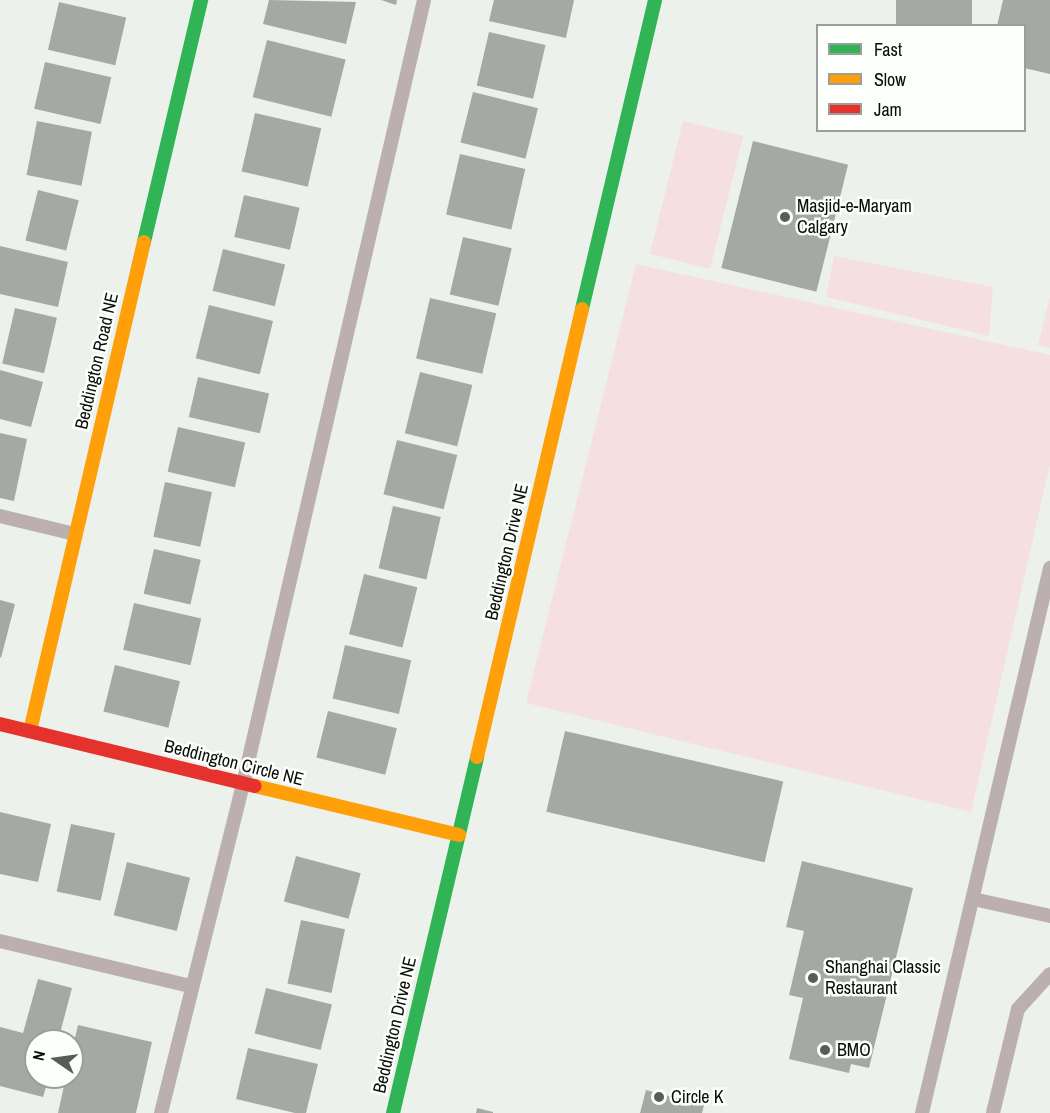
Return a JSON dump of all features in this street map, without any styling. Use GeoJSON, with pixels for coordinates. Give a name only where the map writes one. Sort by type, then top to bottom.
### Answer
{"type":"FeatureCollection","features":[{"type":"Feature","properties":{"kind":"street","name":"Beddington Road NE"},"geometry":{"type":"LineString","coordinates":[[30,731],[201,0]]}},
{"type":"Feature","properties":{"kind":"street","name":"Beddington Drive NE"},"geometry":{"type":"LineString","coordinates":[[393,1113],[655,0]]}},
{"type":"Feature","properties":{"kind":"street","name":"Beddington Circle NE"},"geometry":{"type":"LineString","coordinates":[[0,724],[459,835]]}},
{"type":"Feature","properties":{"kind":"lane"},"geometry":{"type":"LineString","coordinates":[[161,1113],[243,784],[424,0]]}},
{"type":"Feature","properties":{"kind":"lane"},"geometry":{"type":"LineString","coordinates":[[0,516],[75,534]]}},
{"type":"Feature","properties":{"kind":"lane"},"geometry":{"type":"LineString","coordinates":[[922,1113],[1050,568]]}},
{"type":"Feature","properties":{"kind":"lane"},"geometry":{"type":"LineString","coordinates":[[973,899],[1050,916]]}},
{"type":"Feature","properties":{"kind":"lane"},"geometry":{"type":"LineString","coordinates":[[0,941],[191,986]]}},
{"type":"Feature","properties":{"kind":"lane"},"geometry":{"type":"LineString","coordinates":[[993,1113],[1018,1009],[1050,974]]}},
{"type":"Feature","properties":{"kind":"shaded area"},"geometry":{"type":"Polygon","coordinates":[[[683,121],[743,136],[710,269],[650,254],[683,121]]]}},
{"type":"Feature","properties":{"kind":"shaded area"},"geometry":{"type":"Polygon","coordinates":[[[834,256],[993,287],[989,336],[826,297],[834,256]]]}},
{"type":"Feature","properties":{"kind":"shaded area"},"geometry":{"type":"Polygon","coordinates":[[[636,264],[1050,355],[1050,464],[971,812],[526,703],[636,264]]]}},
{"type":"Feature","properties":{"kind":"shaded area"},"geometry":{"type":"Polygon","coordinates":[[[1050,296],[1050,348],[1038,345],[1050,296]]]}},
{"type":"Feature","properties":{"kind":"building"},"geometry":{"type":"Polygon","coordinates":[[[269,0],[356,2],[346,44],[263,24],[269,0]]]}},
{"type":"Feature","properties":{"kind":"building"},"geometry":{"type":"Polygon","coordinates":[[[381,0],[397,0],[396,5],[381,0]]]}},
{"type":"Feature","properties":{"kind":"building"},"geometry":{"type":"Polygon","coordinates":[[[494,0],[574,0],[566,38],[489,21],[494,0]]]}},
{"type":"Feature","properties":{"kind":"building"},"geometry":{"type":"Polygon","coordinates":[[[896,0],[972,0],[972,24],[896,24],[896,0]]]}},
{"type":"Feature","properties":{"kind":"building"},"geometry":{"type":"Polygon","coordinates":[[[1003,0],[1050,0],[1050,74],[1026,68],[1026,24],[997,24],[1003,0]]]}},
{"type":"Feature","properties":{"kind":"building"},"geometry":{"type":"Polygon","coordinates":[[[59,2],[126,18],[115,65],[48,50],[59,2]]]}},
{"type":"Feature","properties":{"kind":"building"},"geometry":{"type":"Polygon","coordinates":[[[489,32],[546,45],[533,99],[477,86],[489,32]]]}},
{"type":"Feature","properties":{"kind":"building"},"geometry":{"type":"Polygon","coordinates":[[[267,40],[346,60],[331,117],[253,97],[267,40]]]}},
{"type":"Feature","properties":{"kind":"building"},"geometry":{"type":"Polygon","coordinates":[[[45,62],[111,77],[100,124],[34,109],[45,62]]]}},
{"type":"Feature","properties":{"kind":"building"},"geometry":{"type":"Polygon","coordinates":[[[473,92],[538,108],[525,159],[460,142],[473,92]]]}},
{"type":"Feature","properties":{"kind":"building"},"geometry":{"type":"Polygon","coordinates":[[[255,113],[321,128],[308,187],[242,171],[255,113]]]}},
{"type":"Feature","properties":{"kind":"building"},"geometry":{"type":"Polygon","coordinates":[[[37,121],[92,132],[81,186],[27,175],[37,121]]]}},
{"type":"Feature","properties":{"kind":"building","name":"Masjid-e-Maryam Calgary"},"geometry":{"type":"Polygon","coordinates":[[[753,141],[848,165],[816,292],[721,268],[753,141]]]}},
{"type":"Feature","properties":{"kind":"building"},"geometry":{"type":"Polygon","coordinates":[[[460,154],[525,169],[511,229],[446,214],[460,154]]]}},
{"type":"Feature","properties":{"kind":"building"},"geometry":{"type":"Polygon","coordinates":[[[38,190],[79,200],[66,251],[25,240],[38,190]]]}},
{"type":"Feature","properties":{"kind":"building"},"geometry":{"type":"Polygon","coordinates":[[[244,195],[300,208],[290,250],[234,237],[244,195]]]}},
{"type":"Feature","properties":{"kind":"building"},"geometry":{"type":"Polygon","coordinates":[[[463,237],[512,248],[498,306],[450,294],[463,237]]]}},
{"type":"Feature","properties":{"kind":"building"},"geometry":{"type":"Polygon","coordinates":[[[0,246],[68,262],[58,307],[0,294],[0,246]]]}},
{"type":"Feature","properties":{"kind":"building"},"geometry":{"type":"Polygon","coordinates":[[[223,249],[285,264],[275,306],[213,291],[223,249]]]}},
{"type":"Feature","properties":{"kind":"building"},"geometry":{"type":"Polygon","coordinates":[[[430,298],[496,313],[482,374],[416,358],[430,298]]]}},
{"type":"Feature","properties":{"kind":"building"},"geometry":{"type":"Polygon","coordinates":[[[209,305],[273,321],[260,374],[196,358],[209,305]]]}},
{"type":"Feature","properties":{"kind":"building"},"geometry":{"type":"Polygon","coordinates":[[[15,308],[57,318],[44,373],[2,364],[15,308]]]}},
{"type":"Feature","properties":{"kind":"building"},"geometry":{"type":"Polygon","coordinates":[[[0,370],[43,382],[31,427],[0,419],[0,370]]]}},
{"type":"Feature","properties":{"kind":"building"},"geometry":{"type":"Polygon","coordinates":[[[420,372],[472,385],[457,446],[405,433],[420,372]]]}},
{"type":"Feature","properties":{"kind":"building"},"geometry":{"type":"Polygon","coordinates":[[[198,377],[269,393],[260,433],[189,417],[198,377]]]}},
{"type":"Feature","properties":{"kind":"building"},"geometry":{"type":"Polygon","coordinates":[[[178,427],[245,443],[235,487],[168,472],[178,427]]]}},
{"type":"Feature","properties":{"kind":"building"},"geometry":{"type":"Polygon","coordinates":[[[0,433],[27,439],[14,501],[0,498],[0,433]]]}},
{"type":"Feature","properties":{"kind":"building"},"geometry":{"type":"Polygon","coordinates":[[[397,440],[457,455],[444,509],[383,494],[397,440]]]}},
{"type":"Feature","properties":{"kind":"building"},"geometry":{"type":"Polygon","coordinates":[[[165,482],[212,492],[200,547],[153,537],[165,482]]]}},
{"type":"Feature","properties":{"kind":"building"},"geometry":{"type":"Polygon","coordinates":[[[393,506],[441,517],[426,579],[379,568],[393,506]]]}},
{"type":"Feature","properties":{"kind":"building"},"geometry":{"type":"Polygon","coordinates":[[[154,549],[201,560],[190,605],[144,594],[154,549]]]}},
{"type":"Feature","properties":{"kind":"building"},"geometry":{"type":"Polygon","coordinates":[[[364,574],[417,587],[402,647],[349,634],[364,574]]]}},
{"type":"Feature","properties":{"kind":"building"},"geometry":{"type":"Polygon","coordinates":[[[0,600],[15,604],[1,658],[0,657],[0,600]]]}},
{"type":"Feature","properties":{"kind":"building"},"geometry":{"type":"Polygon","coordinates":[[[134,603],[201,619],[190,665],[123,650],[134,603]]]}},
{"type":"Feature","properties":{"kind":"building"},"geometry":{"type":"Polygon","coordinates":[[[345,645],[411,660],[399,714],[333,699],[345,645]]]}},
{"type":"Feature","properties":{"kind":"building"},"geometry":{"type":"Polygon","coordinates":[[[115,665],[180,681],[168,728],[103,712],[115,665]]]}},
{"type":"Feature","properties":{"kind":"building"},"geometry":{"type":"Polygon","coordinates":[[[328,711],[397,728],[385,775],[316,758],[328,711]]]}},
{"type":"Feature","properties":{"kind":"building"},"geometry":{"type":"Polygon","coordinates":[[[565,731],[783,781],[765,862],[546,812],[565,731]]]}},
{"type":"Feature","properties":{"kind":"building"},"geometry":{"type":"Polygon","coordinates":[[[0,812],[51,824],[38,882],[0,874],[0,812]]]}},
{"type":"Feature","properties":{"kind":"building"},"geometry":{"type":"Polygon","coordinates":[[[71,824],[115,833],[101,901],[57,891],[71,824]]]}},
{"type":"Feature","properties":{"kind":"building"},"geometry":{"type":"Polygon","coordinates":[[[296,856],[361,873],[349,919],[284,901],[296,856]]]}},
{"type":"Feature","properties":{"kind":"building"},"geometry":{"type":"Polygon","coordinates":[[[802,861],[913,888],[869,1068],[851,1064],[849,1073],[789,1059],[803,998],[789,995],[804,931],[786,927],[802,861]]]}},
{"type":"Feature","properties":{"kind":"building"},"geometry":{"type":"Polygon","coordinates":[[[127,862],[190,878],[177,931],[114,915],[127,862]]]}},
{"type":"Feature","properties":{"kind":"building"},"geometry":{"type":"Polygon","coordinates":[[[301,920],[345,929],[332,993],[287,984],[301,920]]]}},
{"type":"Feature","properties":{"kind":"building"},"geometry":{"type":"Polygon","coordinates":[[[38,979],[72,988],[61,1029],[24,1029],[38,979]]]}},
{"type":"Feature","properties":{"kind":"building"},"geometry":{"type":"Polygon","coordinates":[[[266,988],[332,1004],[321,1050],[255,1034],[266,988]]]}},
{"type":"Feature","properties":{"kind":"building"},"geometry":{"type":"Polygon","coordinates":[[[78,1025],[152,1042],[136,1113],[58,1113],[63,1089],[84,1089],[84,1029],[77,1029],[78,1025]]]}},
{"type":"Feature","properties":{"kind":"building"},"geometry":{"type":"Polygon","coordinates":[[[0,1027],[23,1033],[24,1029],[24,1089],[45,1089],[43,1097],[0,1086],[0,1027]]]}},
{"type":"Feature","properties":{"kind":"building"},"geometry":{"type":"Polygon","coordinates":[[[248,1048],[318,1064],[306,1113],[295,1113],[236,1099],[248,1048]]]}},
{"type":"Feature","properties":{"kind":"building","name":"Circle K"},"geometry":{"type":"Polygon","coordinates":[[[646,1090],[704,1105],[702,1113],[640,1113],[646,1090]]]}},
{"type":"Feature","properties":{"kind":"building"},"geometry":{"type":"Polygon","coordinates":[[[477,1108],[493,1112],[493,1113],[476,1113],[477,1108]]]}},
{"type":"Feature","properties":{"kind":"traffic: fast"},"geometry":{"type":"LineString","coordinates":[[144,242],[201,0]]}},
{"type":"Feature","properties":{"kind":"traffic: fast"},"geometry":{"type":"LineString","coordinates":[[582,309],[655,0]]}},
{"type":"Feature","properties":{"kind":"traffic: fast"},"geometry":{"type":"LineString","coordinates":[[393,1113],[477,757]]}},
{"type":"Feature","properties":{"kind":"traffic: slow"},"geometry":{"type":"LineString","coordinates":[[30,731],[144,242]]}},
{"type":"Feature","properties":{"kind":"traffic: slow"},"geometry":{"type":"LineString","coordinates":[[477,757],[582,309]]}},
{"type":"Feature","properties":{"kind":"traffic: slow"},"geometry":{"type":"LineString","coordinates":[[255,786],[459,835]]}},
{"type":"Feature","properties":{"kind":"traffic: jam"},"geometry":{"type":"LineString","coordinates":[[0,724],[255,786]]}},
{"type":"Feature","properties":{"kind":"place","name":"Masjid-e-Maryam Calgary"},"geometry":{"type":"Point","coordinates":[785,217]}},
{"type":"Feature","properties":{"kind":"place","name":"Shanghai Classic Restaurant"},"geometry":{"type":"Point","coordinates":[813,978]}},
{"type":"Feature","properties":{"kind":"place","name":"BMO"},"geometry":{"type":"Point","coordinates":[825,1050]}},
{"type":"Feature","properties":{"kind":"place","name":"Circle K"},"geometry":{"type":"Point","coordinates":[659,1097]}}]}
